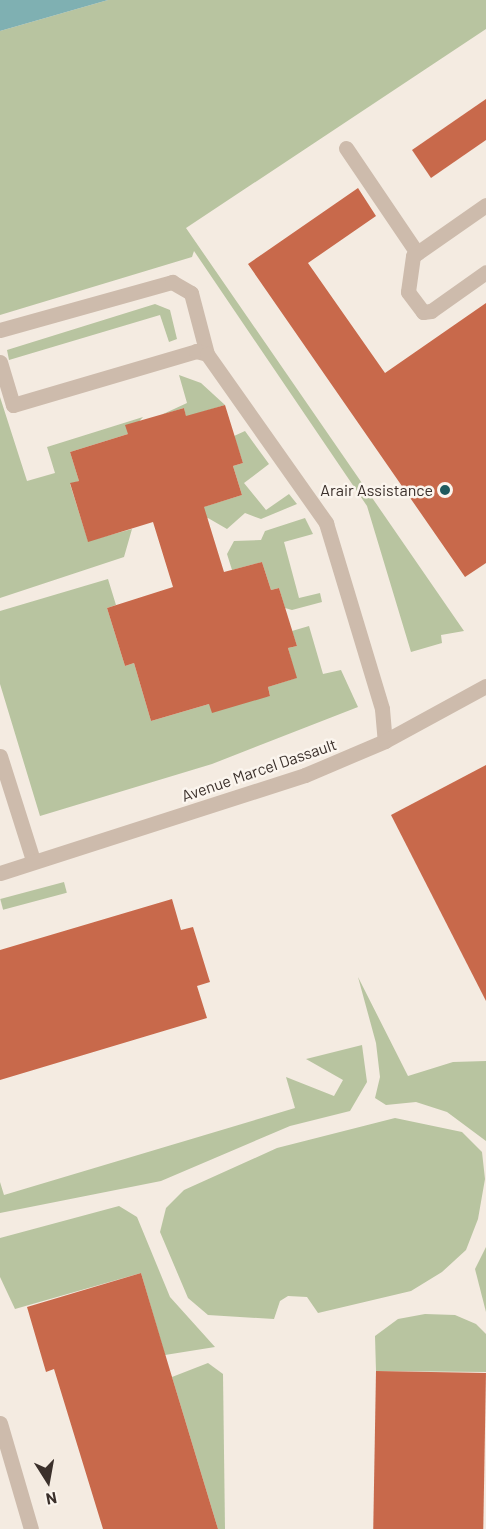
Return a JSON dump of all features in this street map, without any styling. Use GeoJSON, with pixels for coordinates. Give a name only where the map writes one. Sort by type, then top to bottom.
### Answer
{"type":"FeatureCollection","features":[{"type":"Feature","properties":{"kind":"street"},"geometry":{"type":"LineString","coordinates":[[346,148],[417,253]]}},
{"type":"Feature","properties":{"kind":"street"},"geometry":{"type":"LineString","coordinates":[[486,205],[417,253],[410,261],[408,292],[423,312],[431,311],[486,272]]}},
{"type":"Feature","properties":{"kind":"street"},"geometry":{"type":"LineString","coordinates":[[0,330],[172,282],[191,293],[207,354],[326,523],[382,709],[385,741]]}},
{"type":"Feature","properties":{"kind":"street"},"geometry":{"type":"LineString","coordinates":[[0,362],[13,405],[196,351],[207,354]]}},
{"type":"Feature","properties":{"kind":"street","name":"Avenue Marcel Dassault"},"geometry":{"type":"LineString","coordinates":[[0,868],[263,790],[385,741],[486,686]]}},
{"type":"Feature","properties":{"kind":"street"},"geometry":{"type":"LineString","coordinates":[[0,756],[33,860]]}},
{"type":"Feature","properties":{"kind":"street","name":"Avenue Marcel Dassault"},"geometry":{"type":"LineString","coordinates":[[0,873],[33,860]]}},
{"type":"Feature","properties":{"kind":"street"},"geometry":{"type":"LineString","coordinates":[[0,1423],[31,1529]]}},
{"type":"Feature","properties":{"kind":"green space"},"geometry":{"type":"Polygon","coordinates":[[[108,0],[486,0],[486,29],[186,228],[464,631],[441,635],[442,643],[411,652],[367,506],[194,251],[192,257],[0,315],[0,31],[108,0]]]}},
{"type":"Feature","properties":{"kind":"green space"},"geometry":{"type":"Polygon","coordinates":[[[155,304],[170,310],[177,339],[169,342],[160,315],[9,360],[7,350],[155,304]]]}},
{"type":"Feature","properties":{"kind":"green space"},"geometry":{"type":"Polygon","coordinates":[[[179,375],[201,383],[225,405],[186,417],[184,408],[161,415],[187,403],[179,375]]]}},
{"type":"Feature","properties":{"kind":"green space"},"geometry":{"type":"Polygon","coordinates":[[[0,397],[27,481],[55,473],[47,447],[143,417],[128,434],[70,452],[79,481],[70,484],[88,541],[132,529],[124,557],[0,598],[0,397]]]}},
{"type":"Feature","properties":{"kind":"green space"},"geometry":{"type":"Polygon","coordinates":[[[245,431],[269,464],[244,483],[266,510],[289,494],[297,504],[261,519],[245,513],[227,529],[208,518],[200,520],[197,509],[242,495],[233,466],[243,463],[234,436],[245,431]]]}},
{"type":"Feature","properties":{"kind":"green space"},"geometry":{"type":"Polygon","coordinates":[[[305,518],[313,534],[284,542],[299,598],[320,593],[322,602],[292,610],[285,608],[279,588],[271,590],[262,562],[232,570],[227,554],[234,541],[261,540],[265,531],[305,518]]]}},
{"type":"Feature","properties":{"kind":"green space"},"geometry":{"type":"Polygon","coordinates":[[[108,579],[116,605],[107,608],[125,666],[134,663],[151,721],[209,704],[270,696],[268,687],[296,678],[288,648],[297,646],[292,631],[309,626],[323,674],[341,670],[358,707],[212,764],[40,816],[0,684],[0,611],[108,579]]]}},
{"type":"Feature","properties":{"kind":"green space"},"geometry":{"type":"Polygon","coordinates":[[[64,882],[67,893],[3,910],[0,899],[64,882]]]}},
{"type":"Feature","properties":{"kind":"green space"},"geometry":{"type":"Polygon","coordinates":[[[358,977],[408,1076],[453,1062],[486,1061],[486,1141],[447,1112],[416,1102],[386,1105],[375,1098],[380,1077],[376,1043],[358,977]]]}},
{"type":"Feature","properties":{"kind":"green space"},"geometry":{"type":"Polygon","coordinates":[[[362,1045],[367,1082],[350,1111],[290,1126],[161,1181],[0,1213],[0,1182],[4,1195],[295,1108],[286,1077],[334,1096],[343,1080],[306,1059],[362,1045]]]}},
{"type":"Feature","properties":{"kind":"green space"},"geometry":{"type":"Polygon","coordinates":[[[395,1118],[462,1132],[482,1152],[485,1179],[478,1219],[466,1250],[442,1272],[411,1291],[318,1313],[307,1297],[288,1296],[280,1301],[274,1319],[208,1315],[188,1298],[160,1232],[166,1208],[184,1190],[277,1148],[395,1118]]]}},
{"type":"Feature","properties":{"kind":"green space"},"geometry":{"type":"Polygon","coordinates":[[[119,1206],[137,1217],[170,1297],[215,1347],[165,1355],[141,1273],[15,1309],[0,1277],[0,1238],[119,1206]]]}},
{"type":"Feature","properties":{"kind":"green space"},"geometry":{"type":"Polygon","coordinates":[[[486,1247],[486,1312],[475,1269],[486,1247]]]}},
{"type":"Feature","properties":{"kind":"green space"},"geometry":{"type":"Polygon","coordinates":[[[425,1314],[455,1315],[476,1324],[486,1334],[486,1372],[376,1371],[375,1336],[398,1319],[425,1314]]]}},
{"type":"Feature","properties":{"kind":"green space"},"geometry":{"type":"Polygon","coordinates":[[[208,1363],[223,1374],[225,1529],[218,1529],[172,1377],[208,1363]]]}},
{"type":"Feature","properties":{"kind":"water"},"geometry":{"type":"Polygon","coordinates":[[[0,0],[108,0],[0,31],[0,0]]]}},
{"type":"Feature","properties":{"kind":"building"},"geometry":{"type":"Polygon","coordinates":[[[486,99],[486,140],[431,178],[412,150],[486,99]]]}},
{"type":"Feature","properties":{"kind":"building"},"geometry":{"type":"Polygon","coordinates":[[[358,188],[376,216],[308,263],[385,373],[486,303],[486,563],[465,577],[248,264],[358,188]]]}},
{"type":"Feature","properties":{"kind":"building"},"geometry":{"type":"Polygon","coordinates":[[[225,405],[243,463],[233,466],[242,495],[204,507],[224,572],[262,562],[271,590],[279,588],[297,646],[288,648],[297,678],[268,687],[270,696],[212,713],[209,704],[151,721],[134,663],[125,666],[107,608],[173,587],[153,522],[88,542],[70,483],[79,481],[70,452],[128,434],[125,425],[184,408],[186,416],[225,405]]]}},
{"type":"Feature","properties":{"kind":"building"},"geometry":{"type":"Polygon","coordinates":[[[486,765],[486,1001],[391,815],[486,765]]]}},
{"type":"Feature","properties":{"kind":"building"},"geometry":{"type":"Polygon","coordinates":[[[172,899],[181,930],[193,927],[210,982],[197,986],[207,1018],[0,1080],[0,950],[172,899]]]}},
{"type":"Feature","properties":{"kind":"building"},"geometry":{"type":"Polygon","coordinates":[[[141,1273],[218,1529],[103,1529],[54,1369],[46,1372],[27,1307],[141,1273]]]}},
{"type":"Feature","properties":{"kind":"building"},"geometry":{"type":"Polygon","coordinates":[[[376,1371],[486,1373],[483,1529],[373,1529],[376,1371]]]}},
{"type":"Feature","properties":{"kind":"place","name":"Arair Assistance"},"geometry":{"type":"Point","coordinates":[445,490]}}]}
